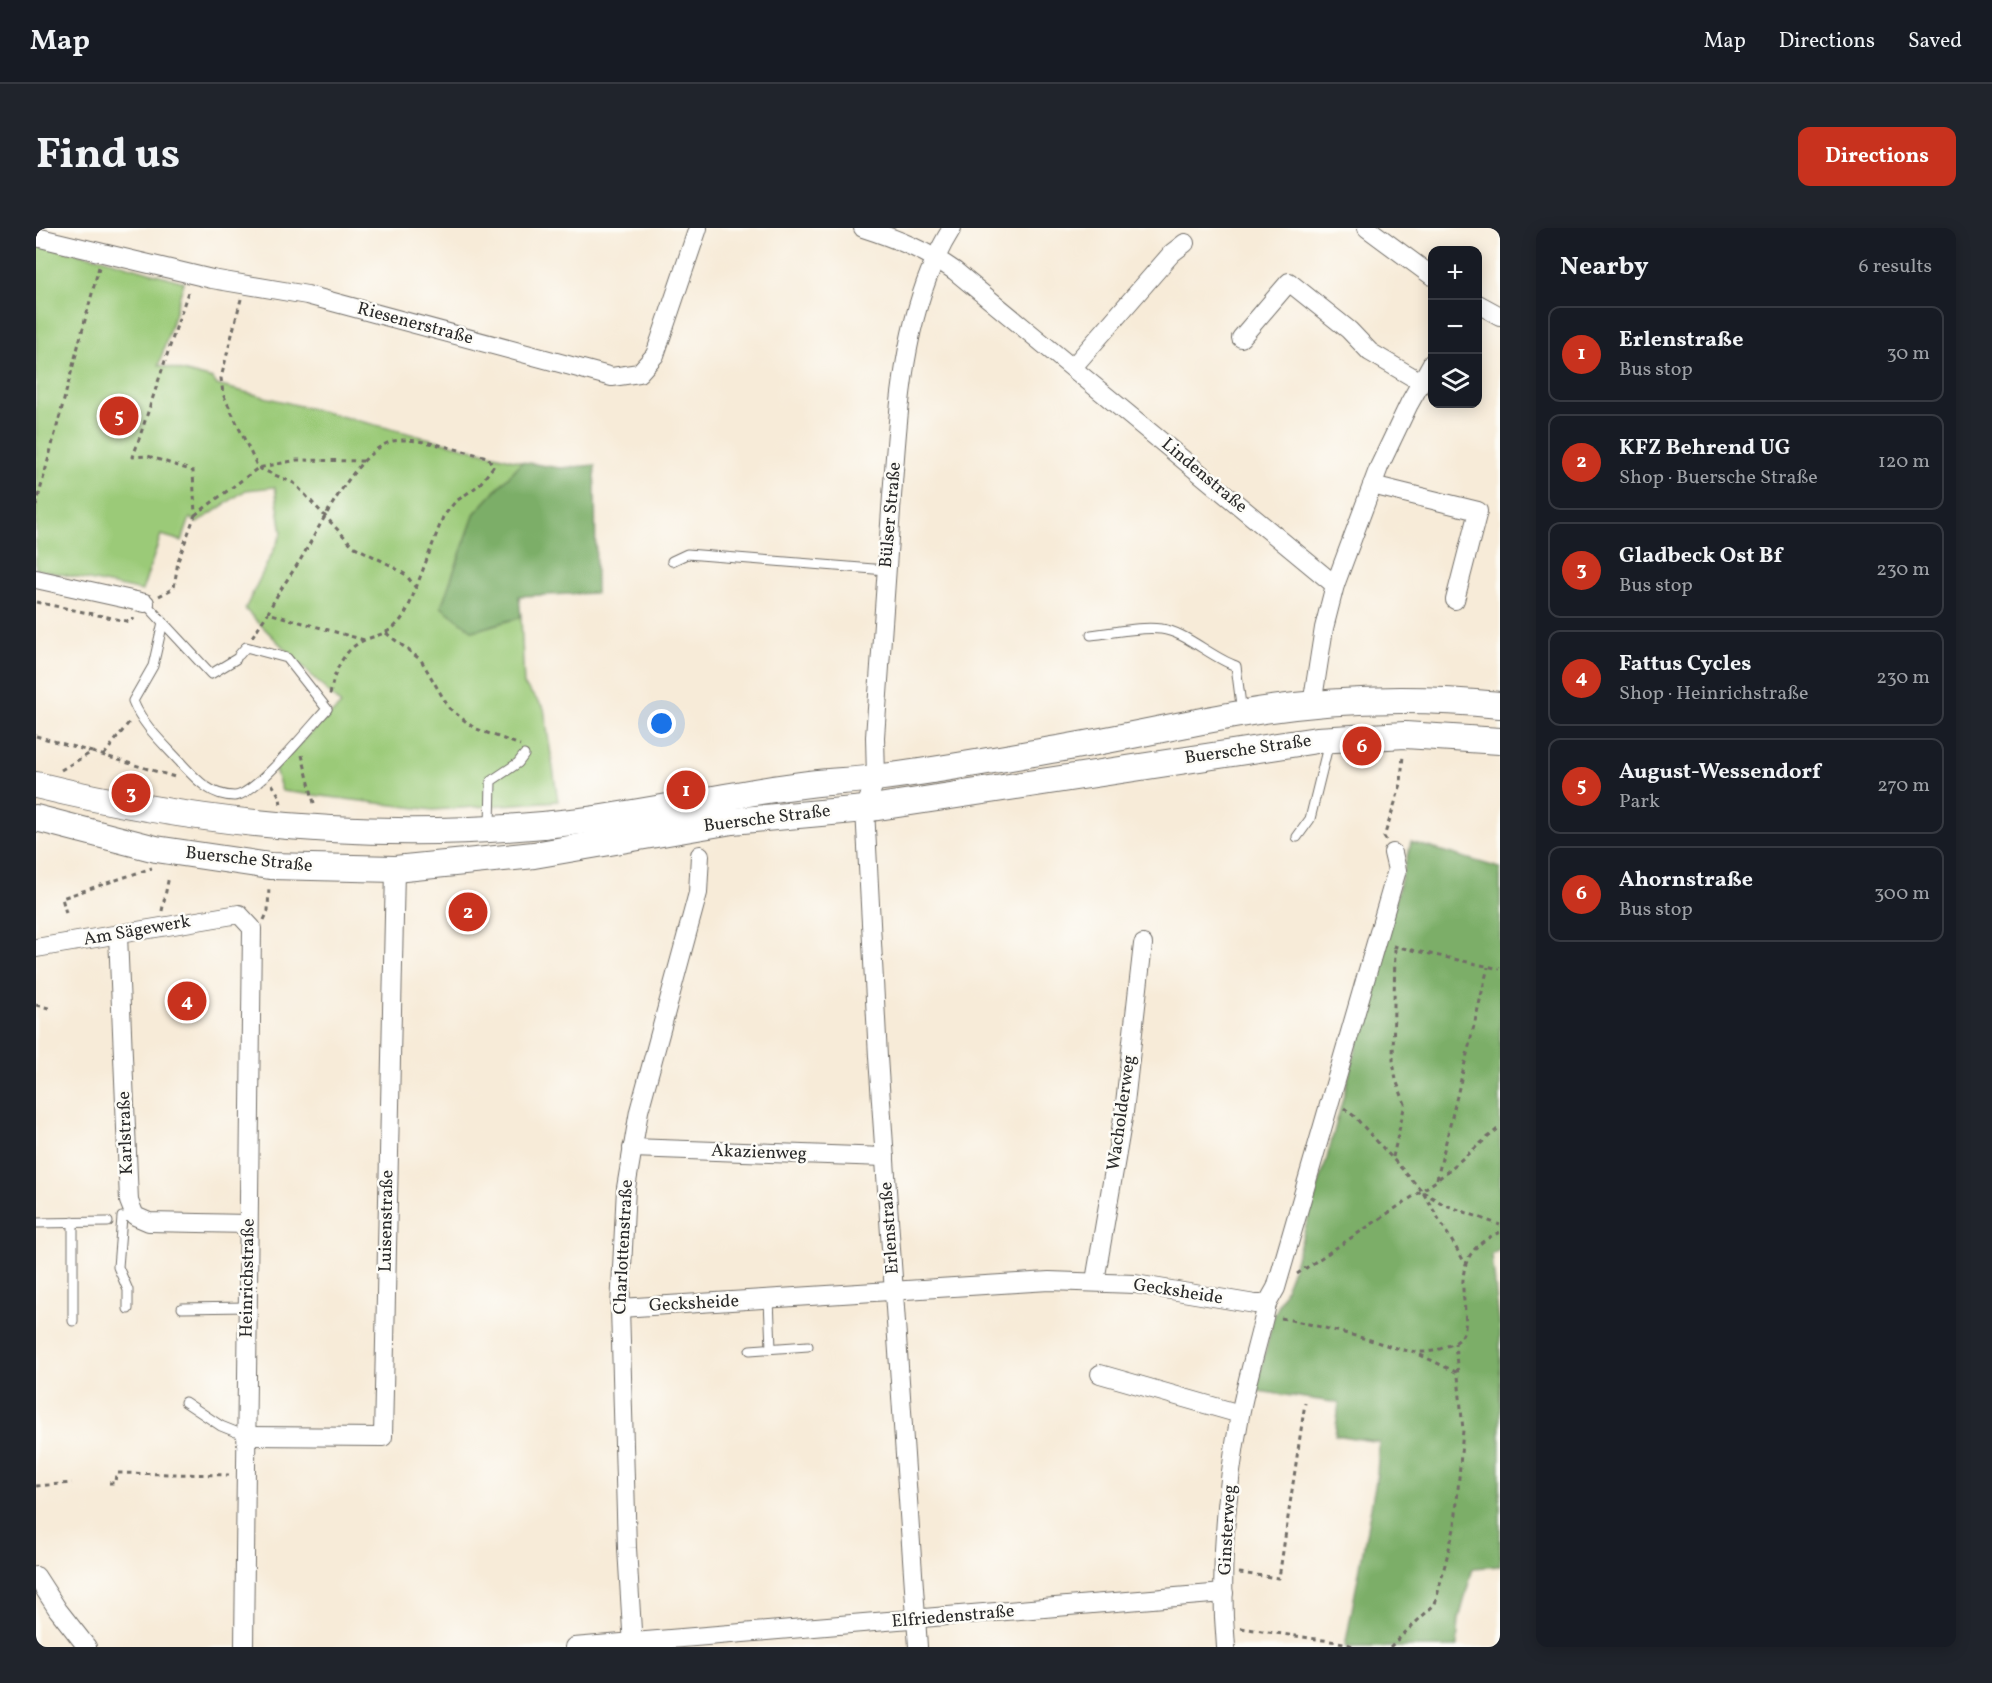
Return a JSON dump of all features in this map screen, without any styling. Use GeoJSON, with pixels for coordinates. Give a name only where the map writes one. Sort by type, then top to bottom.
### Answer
{"type":"FeatureCollection","features":[{"type":"Feature","properties":{"kind":"main road","name":"Buersche Straße"},"geometry":{"type":"LineString","coordinates":[[36,785],[169,812],[321,828],[404,831],[489,829],[583,820],[810,784],[876,778],[1115,740],[1242,713],[1370,700],[1500,705]]}},
{"type":"Feature","properties":{"kind":"main road","name":"Buersche Straße"},"geometry":{"type":"LineString","coordinates":[[36,818],[156,849],[270,866],[395,869],[543,854],[732,821],[865,809],[1329,740],[1405,735],[1500,741]]}},
{"type":"Feature","properties":{"kind":"street","name":"Riesenerstraße"},"geometry":{"type":"LineString","coordinates":[[36,237],[193,275],[318,298],[612,377],[639,373],[654,355],[698,228]]}},
{"type":"Feature","properties":{"kind":"street","name":"Lindenstraße"},"geometry":{"type":"LineString","coordinates":[[864,228],[896,238],[934,256],[1335,585]]}},
{"type":"Feature","properties":{"kind":"street","name":"Bülser Straße"},"geometry":{"type":"LineString","coordinates":[[865,809],[876,778],[875,737],[886,570],[898,428],[904,385],[914,320],[934,256],[952,228]]}},
{"type":"Feature","properties":{"kind":"street"},"geometry":{"type":"LineString","coordinates":[[1367,228],[1428,273]]}},
{"type":"Feature","properties":{"kind":"street"},"geometry":{"type":"LineString","coordinates":[[1073,368],[1172,253],[1185,243]]}},
{"type":"Feature","properties":{"kind":"street"},"geometry":{"type":"LineString","coordinates":[[1241,338],[1289,282],[1349,330],[1370,352],[1421,382]]}},
{"type":"Feature","properties":{"kind":"street"},"geometry":{"type":"LineString","coordinates":[[1482,306],[1500,316]]}},
{"type":"Feature","properties":{"kind":"street"},"geometry":{"type":"LineString","coordinates":[[1312,705],[1324,628],[1335,585],[1372,485],[1397,427],[1428,370]]}},
{"type":"Feature","properties":{"kind":"street"},"geometry":{"type":"LineString","coordinates":[[1372,485],[1478,511],[1455,600]]}},
{"type":"Feature","properties":{"kind":"street"},"geometry":{"type":"LineString","coordinates":[[36,579],[146,603]]}},
{"type":"Feature","properties":{"kind":"street","name":"Erlenstraße"},"geometry":{"type":"LineString","coordinates":[[865,809],[893,1289],[918,1647]]}},
{"type":"Feature","properties":{"kind":"street"},"geometry":{"type":"LineString","coordinates":[[1269,1302],[1376,943],[1396,870],[1393,853]]}},
{"type":"Feature","properties":{"kind":"street","name":"Charlottenstraße"},"geometry":{"type":"LineString","coordinates":[[633,1645],[627,1548],[620,1308],[623,1227],[632,1148],[649,1073],[698,893],[700,855]]}},
{"type":"Feature","properties":{"kind":"street","name":"Luisenstraße"},"geometry":{"type":"LineString","coordinates":[[246,1436],[383,1437],[395,869]]}},
{"type":"Feature","properties":{"kind":"street","name":"Heinrichstraße"},"geometry":{"type":"LineString","coordinates":[[239,914],[252,928],[244,1647]]}},
{"type":"Feature","properties":{"kind":"street","name":"Am Sägewerk"},"geometry":{"type":"LineString","coordinates":[[36,948],[239,914]]}},
{"type":"Feature","properties":{"kind":"street","name":"Karlstraße"},"geometry":{"type":"LineString","coordinates":[[118,935],[129,1201],[135,1216]]}},
{"type":"Feature","properties":{"kind":"street","name":"Wacholderweg"},"geometry":{"type":"LineString","coordinates":[[1095,1281],[1124,1112],[1143,944]]}},
{"type":"Feature","properties":{"kind":"street","name":"Akazienweg"},"geometry":{"type":"LineString","coordinates":[[632,1148],[885,1157]]}},
{"type":"Feature","properties":{"kind":"street"},"geometry":{"type":"LineString","coordinates":[[135,1216],[149,1222],[248,1224]]}},
{"type":"Feature","properties":{"kind":"street","name":"Gecksheide"},"geometry":{"type":"LineString","coordinates":[[620,1308],[769,1300],[893,1289],[1095,1281],[1135,1284],[1255,1304],[1269,1302]]}},
{"type":"Feature","properties":{"kind":"street","name":"Ginsterweg"},"geometry":{"type":"LineString","coordinates":[[1226,1647],[1224,1593],[1228,1499],[1240,1414],[1269,1302]]}},
{"type":"Feature","properties":{"kind":"street"},"geometry":{"type":"LineString","coordinates":[[1100,1374],[1240,1414]]}},
{"type":"Feature","properties":{"kind":"street"},"geometry":{"type":"LineString","coordinates":[[36,1576],[58,1610],[87,1647]]}},
{"type":"Feature","properties":{"kind":"street","name":"Elfriedenstraße"},"geometry":{"type":"LineString","coordinates":[[574,1647],[633,1645],[1224,1593]]}},
{"type":"Feature","properties":{"kind":"lane"},"geometry":{"type":"LineString","coordinates":[[672,561],[687,554],[886,570]]}},
{"type":"Feature","properties":{"kind":"lane"},"geometry":{"type":"LineString","coordinates":[[146,603],[211,674],[238,657],[246,647],[287,658],[327,709],[255,787],[235,796],[211,790],[194,779],[137,712],[133,701],[153,666],[163,622]]}},
{"type":"Feature","properties":{"kind":"lane"},"geometry":{"type":"LineString","coordinates":[[1091,635],[1161,629],[1179,635],[1217,660],[1236,666],[1242,713]]}},
{"type":"Feature","properties":{"kind":"lane"},"geometry":{"type":"LineString","coordinates":[[1297,837],[1310,819],[1329,740]]}},
{"type":"Feature","properties":{"kind":"lane"},"geometry":{"type":"LineString","coordinates":[[489,829],[491,781],[518,763],[524,755]]}},
{"type":"Feature","properties":{"kind":"lane"},"geometry":{"type":"LineString","coordinates":[[128,1309],[128,1290],[118,1267],[122,1217],[135,1216]]}},
{"type":"Feature","properties":{"kind":"lane"},"geometry":{"type":"LineString","coordinates":[[36,1222],[108,1222]]}},
{"type":"Feature","properties":{"kind":"lane"},"geometry":{"type":"LineString","coordinates":[[73,1222],[73,1321]]}},
{"type":"Feature","properties":{"kind":"lane"},"geometry":{"type":"LineString","coordinates":[[769,1300],[771,1348]]}},
{"type":"Feature","properties":{"kind":"lane"},"geometry":{"type":"LineString","coordinates":[[182,1308],[247,1307]]}},
{"type":"Feature","properties":{"kind":"lane"},"geometry":{"type":"LineString","coordinates":[[750,1350],[808,1346]]}},
{"type":"Feature","properties":{"kind":"lane"},"geometry":{"type":"LineString","coordinates":[[185,1402],[221,1426],[246,1436]]}},
{"type":"Feature","properties":{"kind":"path"},"geometry":{"type":"LineString","coordinates":[[36,506],[102,254]]}},
{"type":"Feature","properties":{"kind":"path"},"geometry":{"type":"LineString","coordinates":[[36,602],[131,622],[146,603],[174,588],[178,561],[195,515],[193,471],[148,456],[133,457],[193,275]]}},
{"type":"Feature","properties":{"kind":"path"},"geometry":{"type":"LineString","coordinates":[[245,285],[221,378],[224,394],[258,468],[294,483],[353,546],[390,565],[406,576],[416,588]]}},
{"type":"Feature","properties":{"kind":"path"},"geometry":{"type":"LineString","coordinates":[[246,647],[324,517],[363,462],[378,448],[392,442],[408,440],[488,457],[493,467],[479,485],[455,502],[443,517],[416,588],[398,624],[386,633],[364,640],[350,650],[333,673],[327,709]]}},
{"type":"Feature","properties":{"kind":"path"},"geometry":{"type":"LineString","coordinates":[[195,515],[258,468],[297,460],[363,462]]}},
{"type":"Feature","properties":{"kind":"path"},"geometry":{"type":"LineString","coordinates":[[268,613],[364,640]]}},
{"type":"Feature","properties":{"kind":"path"},"geometry":{"type":"LineString","coordinates":[[386,633],[421,660],[449,708],[474,728],[520,744],[524,755]]}},
{"type":"Feature","properties":{"kind":"path"},"geometry":{"type":"LineString","coordinates":[[104,755],[137,712]]}},
{"type":"Feature","properties":{"kind":"path"},"geometry":{"type":"LineString","coordinates":[[1393,853],[1384,837],[1401,784],[1405,735]]}},
{"type":"Feature","properties":{"kind":"path"},"geometry":{"type":"LineString","coordinates":[[36,736],[187,780]]}},
{"type":"Feature","properties":{"kind":"path"},"geometry":{"type":"LineString","coordinates":[[300,738],[305,772],[321,828]]}},
{"type":"Feature","properties":{"kind":"path"},"geometry":{"type":"LineString","coordinates":[[36,785],[92,752]]}},
{"type":"Feature","properties":{"kind":"path"},"geometry":{"type":"LineString","coordinates":[[280,797],[281,806]]}},
{"type":"Feature","properties":{"kind":"path"},"geometry":{"type":"LineString","coordinates":[[66,913],[62,898],[152,869],[156,849]]}},
{"type":"Feature","properties":{"kind":"path"},"geometry":{"type":"LineString","coordinates":[[158,927],[169,876]]}},
{"type":"Feature","properties":{"kind":"path"},"geometry":{"type":"LineString","coordinates":[[269,903],[270,882]]}},
{"type":"Feature","properties":{"kind":"path"},"geometry":{"type":"LineString","coordinates":[[1376,943],[1500,969]]}},
{"type":"Feature","properties":{"kind":"path"},"geometry":{"type":"LineString","coordinates":[[1393,1158],[1405,1104],[1396,1080],[1393,1061],[1395,947]]}},
{"type":"Feature","properties":{"kind":"path"},"geometry":{"type":"LineString","coordinates":[[1436,1181],[1488,967]]}},
{"type":"Feature","properties":{"kind":"path"},"geometry":{"type":"LineString","coordinates":[[36,1005],[53,1009]]}},
{"type":"Feature","properties":{"kind":"path"},"geometry":{"type":"LineString","coordinates":[[1331,1099],[1354,1116],[1422,1191],[1466,1264]]}},
{"type":"Feature","properties":{"kind":"path"},"geometry":{"type":"LineString","coordinates":[[1500,1127],[1436,1181],[1269,1302],[1318,1326],[1393,1349],[1432,1351],[1455,1343],[1464,1331],[1467,1313],[1461,1281],[1466,1264],[1473,1251],[1487,1238],[1500,1232]]}},
{"type":"Feature","properties":{"kind":"path"},"geometry":{"type":"LineString","coordinates":[[1422,1191],[1443,1204],[1500,1225]]}},
{"type":"Feature","properties":{"kind":"path"},"geometry":{"type":"LineString","coordinates":[[1390,1647],[1435,1604],[1455,1525],[1463,1430],[1455,1343]]}},
{"type":"Feature","properties":{"kind":"path"},"geometry":{"type":"LineString","coordinates":[[1411,1350],[1458,1373]]}},
{"type":"Feature","properties":{"kind":"path"},"geometry":{"type":"LineString","coordinates":[[1225,1571],[1279,1578],[1305,1403]]}},
{"type":"Feature","properties":{"kind":"path"},"geometry":{"type":"LineString","coordinates":[[109,1483],[116,1483],[116,1473],[245,1475]]}},
{"type":"Feature","properties":{"kind":"path"},"geometry":{"type":"LineString","coordinates":[[36,1486],[72,1483]]}},
{"type":"Feature","properties":{"kind":"path"},"geometry":{"type":"LineString","coordinates":[[1224,1626],[1344,1643],[1356,1647]]}},
{"type":"Feature","properties":{"kind":"green space"},"geometry":{"type":"Polygon","coordinates":[[[36,245],[101,258],[184,282],[159,365],[213,379],[217,385],[522,462],[475,513],[473,631],[521,617],[524,685],[544,708],[558,801],[433,810],[282,791],[274,767],[341,705],[245,609],[282,533],[275,487],[246,490],[197,523],[190,518],[182,541],[161,535],[142,591],[36,569],[36,245]]]}},
{"type":"Feature","properties":{"kind":"green space"},"geometry":{"type":"Polygon","coordinates":[[[522,462],[560,468],[595,465],[596,593],[519,596],[521,617],[473,631],[441,607],[475,513],[522,462]]]}},
{"type":"Feature","properties":{"kind":"green space"},"geometry":{"type":"Polygon","coordinates":[[[1411,842],[1500,868],[1500,1249],[1492,1255],[1500,1331],[1500,1566],[1473,1568],[1459,1619],[1457,1647],[1345,1647],[1377,1475],[1379,1442],[1335,1435],[1339,1403],[1258,1391],[1257,1388],[1273,1319],[1291,1274],[1327,1158],[1411,842]]]}},
{"type":"Feature","properties":{"kind":"place","name":"August-Wessendorf"},"geometry":{"type":"Point","coordinates":[119,416]}},
{"type":"Feature","properties":{"kind":"place","name":"Ahornstraße"},"geometry":{"type":"Point","coordinates":[1362,746]}},
{"type":"Feature","properties":{"kind":"place","name":"Erlenstraße"},"geometry":{"type":"Point","coordinates":[686,790]}},
{"type":"Feature","properties":{"kind":"place","name":"Gladbeck Ost Bf"},"geometry":{"type":"Point","coordinates":[131,793]}},
{"type":"Feature","properties":{"kind":"place","name":"KFZ Behrend UG"},"geometry":{"type":"Point","coordinates":[468,912]}},
{"type":"Feature","properties":{"kind":"place","name":"Fattus Cycles"},"geometry":{"type":"Point","coordinates":[187,1001]}}]}
